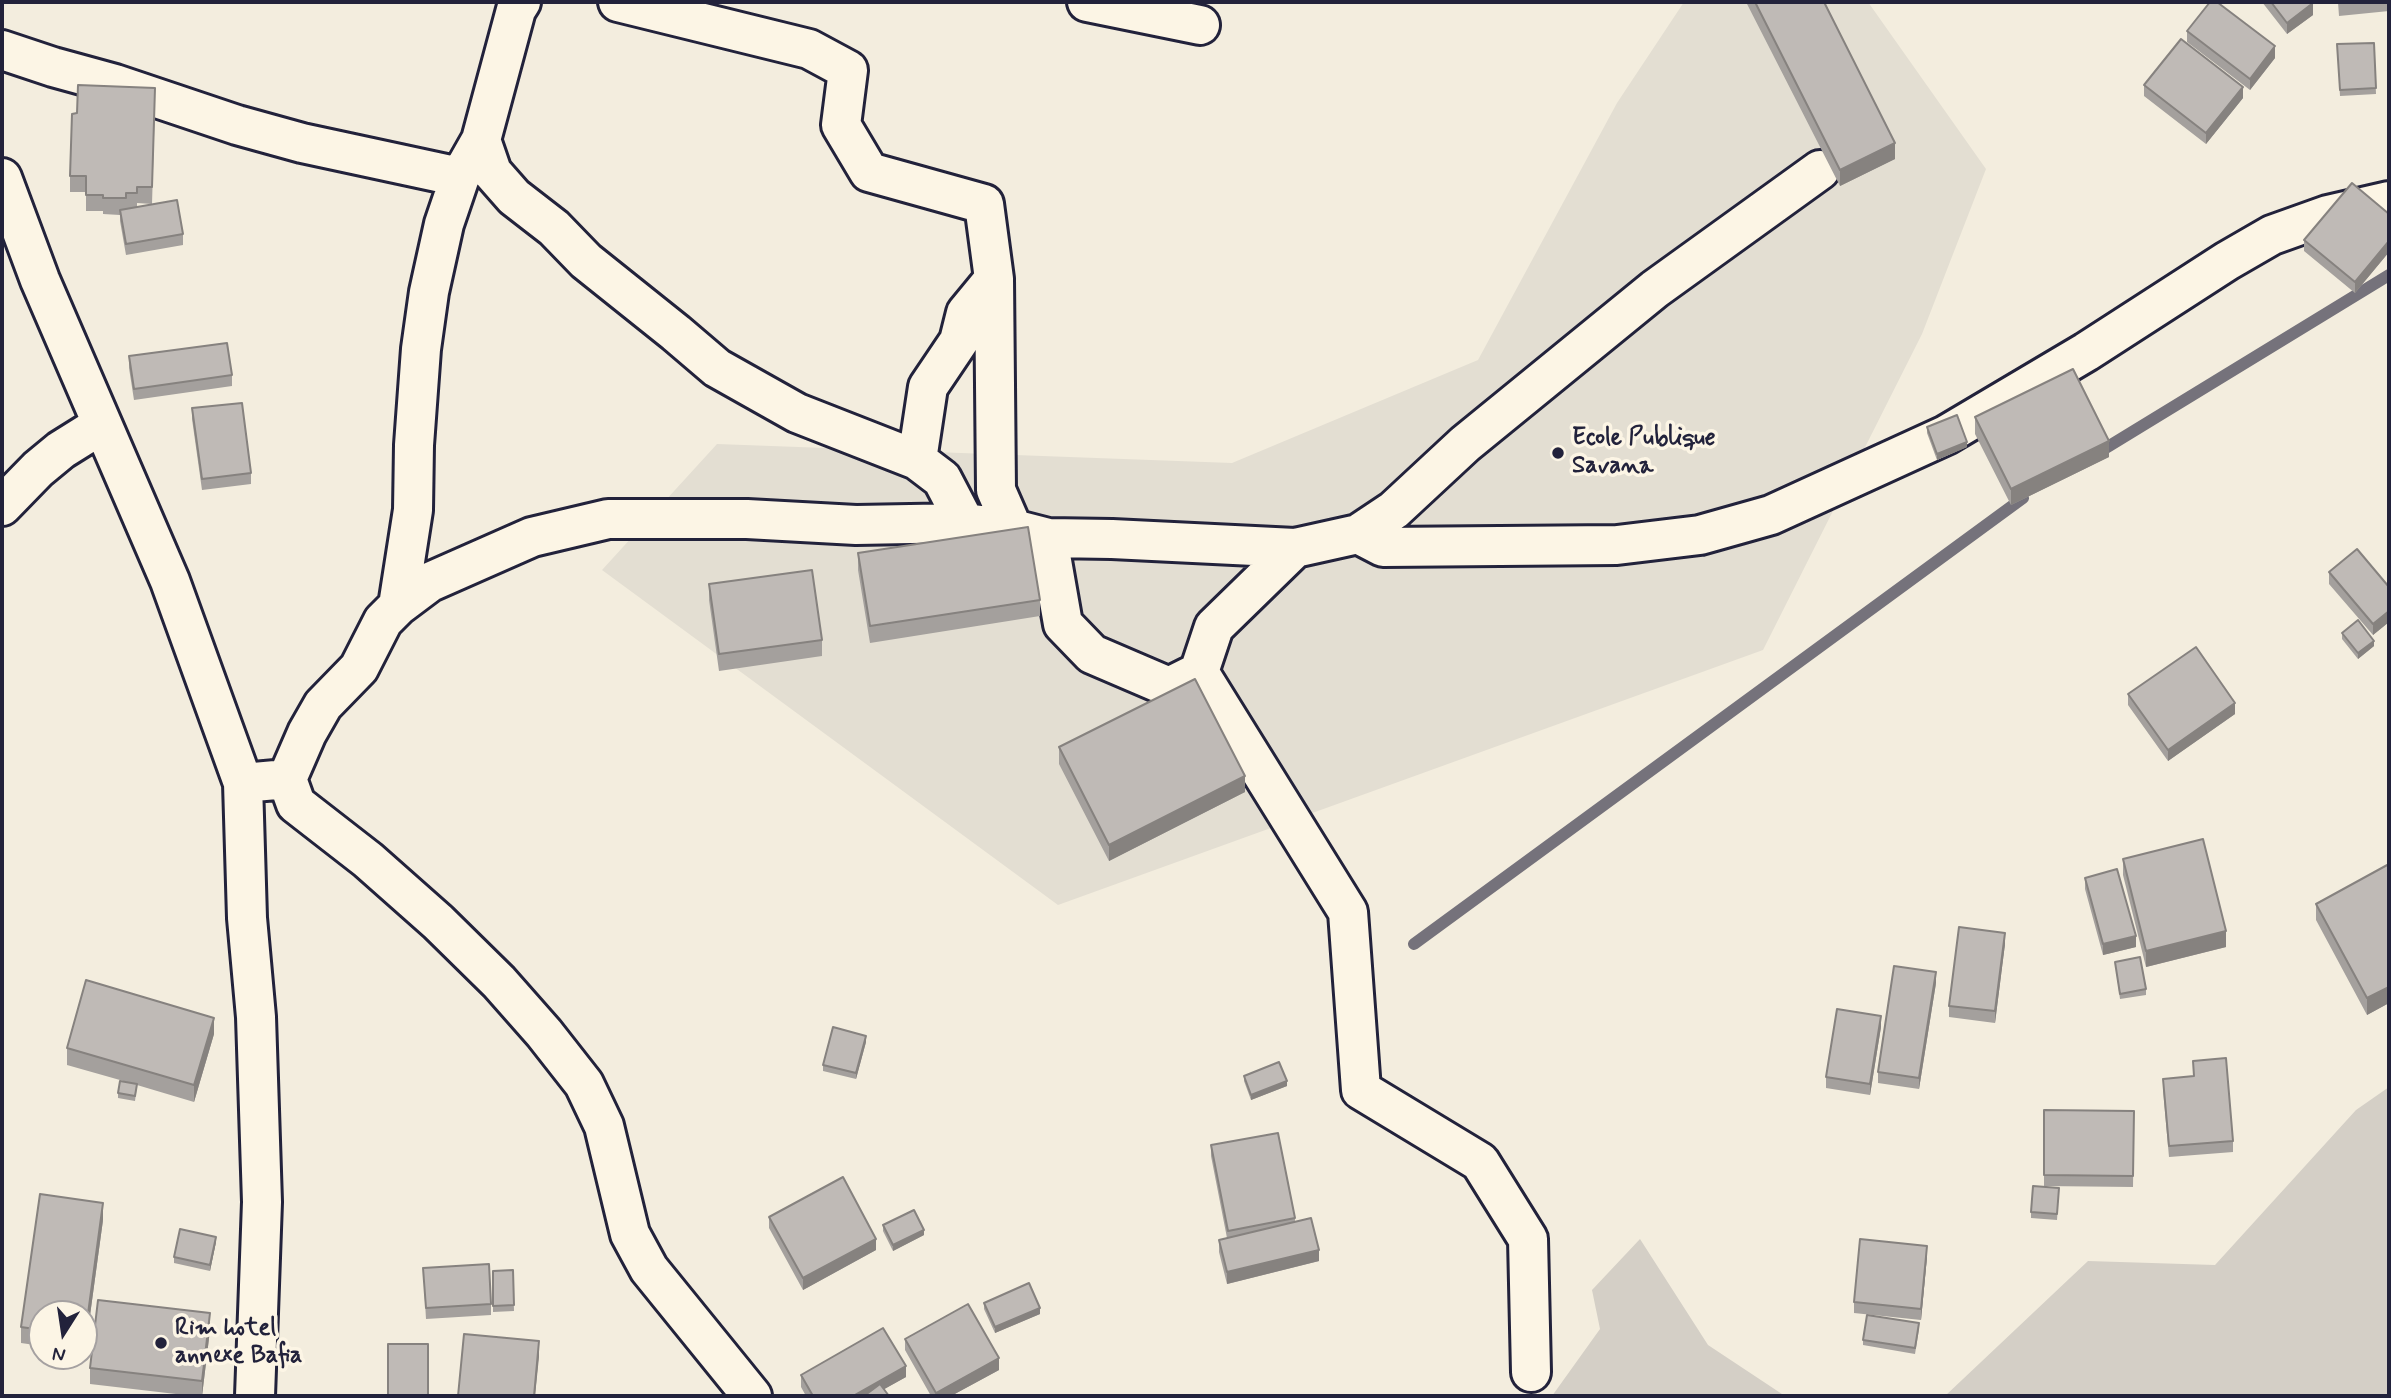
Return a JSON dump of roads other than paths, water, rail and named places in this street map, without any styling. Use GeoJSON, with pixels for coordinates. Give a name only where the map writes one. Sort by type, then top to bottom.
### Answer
{"type":"FeatureCollection","features":[{"type":"Feature","properties":{"kind":"street"},"geometry":{"type":"LineString","coordinates":[[618,2],[809,49],[848,70],[841,125],[869,172],[984,204],[993,279],[996,490],[1030,534],[1063,624],[1092,654],[1169,687],[1199,672],[1214,627],[1295,548]]}},
{"type":"Feature","properties":{"kind":"street"},"geometry":{"type":"LineString","coordinates":[[1087,2],[1200,25]]}},
{"type":"Feature","properties":{"kind":"street"},"geometry":{"type":"LineString","coordinates":[[398,606],[413,510],[414,446],[421,349],[429,292],[444,224],[460,177],[481,140],[526,4]]}},
{"type":"Feature","properties":{"kind":"street"},"geometry":{"type":"LineString","coordinates":[[2,50],[161,98],[237,125],[302,143],[460,177]]}},
{"type":"Feature","properties":{"kind":"street"},"geometry":{"type":"LineString","coordinates":[[481,140],[492,172],[514,197],[554,228],[586,261],[717,368],[797,413],[917,460],[942,478],[965,523]]}},
{"type":"Feature","properties":{"kind":"street"},"geometry":{"type":"LineString","coordinates":[[752,1396],[649,1269],[630,1234],[604,1126],[584,1084],[499,982],[438,922],[368,860],[296,804],[287,779],[307,733],[323,705],[359,668],[383,621],[430,582],[532,537],[608,519],[747,519],[856,525],[965,523],[1030,534],[1295,548],[1358,534],[1394,510],[1428,475],[1655,289],[1820,170]]}},
{"type":"Feature","properties":{"kind":"street"},"geometry":{"type":"LineString","coordinates":[[2,178],[40,280],[170,581],[243,783],[247,918],[258,1068],[262,1202],[255,1396]]}},
{"type":"Feature","properties":{"kind":"street"},"geometry":{"type":"LineString","coordinates":[[1358,534],[1383,547],[1617,545],[1700,535],[1771,515],[1945,435],[2086,352],[2272,235],[2328,215],[2389,201]]}},
{"type":"Feature","properties":{"kind":"street"},"geometry":{"type":"LineString","coordinates":[[917,460],[928,387],[959,341],[966,313],[993,279]]}},
{"type":"Feature","properties":{"kind":"street"},"geometry":{"type":"LineString","coordinates":[[2,506],[61,450],[101,425]]}},
{"type":"Feature","properties":{"kind":"street"},"geometry":{"type":"LineString","coordinates":[[1199,672],[1348,912],[1361,1090],[1480,1162],[1528,1239],[1531,1373]]}},
{"type":"Feature","properties":{"kind":"street"},"geometry":{"type":"LineString","coordinates":[[243,783],[287,779]]}},
{"type":"Feature","properties":{"kind":"waterway"},"geometry":{"type":"LineString","coordinates":[[2096,454],[2389,275]]}},
{"type":"Feature","properties":{"kind":"waterway"},"geometry":{"type":"LineString","coordinates":[[1414,944],[2023,498]]}},
{"type":"Feature","properties":{"kind":"place","name":"Ecole Publique Savana"},"geometry":{"type":"Point","coordinates":[1558,453]}},
{"type":"Feature","properties":{"kind":"place","name":"Rim hotel annexe Bafia"},"geometry":{"type":"Point","coordinates":[161,1343]}}]}
